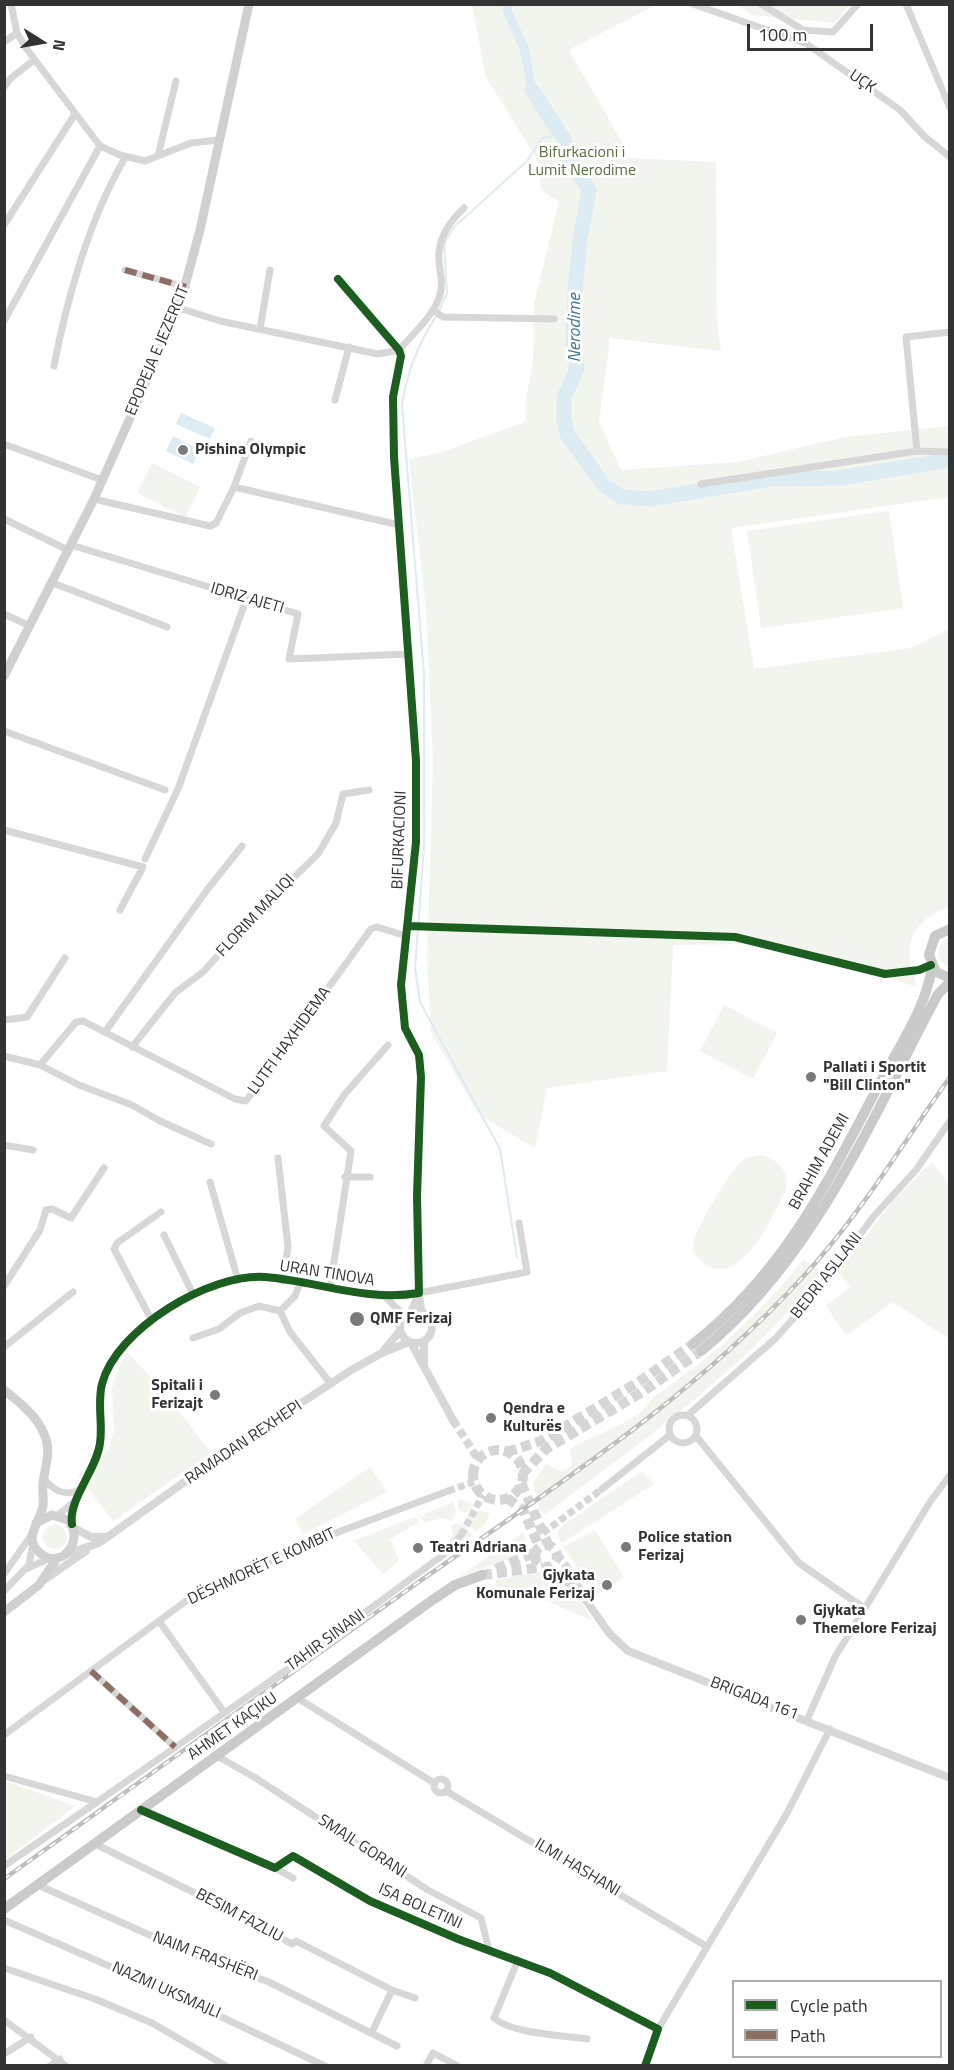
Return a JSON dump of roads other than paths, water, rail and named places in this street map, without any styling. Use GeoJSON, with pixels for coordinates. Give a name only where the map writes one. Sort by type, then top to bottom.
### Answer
{"type":"FeatureCollection","features":[{"type":"Feature","properties":{"kind":"main road","name":"EPOPEJA E JEZERCIT"},"geometry":{"type":"LineString","coordinates":[[4,676],[94,499],[179,308],[186,287],[249,4]]}},
{"type":"Feature","properties":{"kind":"main road","name":"BRAHIM ADEMI"},"geometry":{"type":"LineString","coordinates":[[932,966],[950,980],[938,994],[814,1225],[769,1286],[736,1321],[697,1348],[744,1299],[803,1224],[840,1161],[924,1001],[932,966],[929,954],[932,942],[940,932],[950,929]]}},
{"type":"Feature","properties":{"kind":"main road"},"geometry":{"type":"LineString","coordinates":[[4,1390],[30,1413],[44,1434],[48,1452],[44,1499],[32,1538],[39,1553],[53,1558],[66,1554],[75,1542],[73,1526],[57,1515],[44,1499]]}},
{"type":"Feature","properties":{"kind":"main road"},"geometry":{"type":"LineString","coordinates":[[36,1523],[45,1516],[57,1515]]}},
{"type":"Feature","properties":{"kind":"main road"},"geometry":{"type":"LineString","coordinates":[[4,1612],[44,1580],[53,1558]]}},
{"type":"Feature","properties":{"kind":"main road","name":"AHMET KAÇIKU"},"geometry":{"type":"LineString","coordinates":[[4,1909],[431,1601],[455,1585],[482,1575]]}},
{"type":"Feature","properties":{"kind":"street"},"geometry":{"type":"LineString","coordinates":[[11,4],[17,33],[34,60],[100,146],[125,158],[145,161],[191,143],[219,140]]}},
{"type":"Feature","properties":{"kind":"street","name":"UÇK"},"geometry":{"type":"LineString","coordinates":[[693,4],[807,44],[900,110],[925,137],[950,158]]}},
{"type":"Feature","properties":{"kind":"street"},"geometry":{"type":"LineString","coordinates":[[761,4],[803,30],[833,32],[858,4]]}},
{"type":"Feature","properties":{"kind":"street"},"geometry":{"type":"LineString","coordinates":[[906,4],[950,108]]}},
{"type":"Feature","properties":{"kind":"street"},"geometry":{"type":"LineString","coordinates":[[4,42],[17,33]]}},
{"type":"Feature","properties":{"kind":"street"},"geometry":{"type":"LineString","coordinates":[[4,87],[11,78],[34,60]]}},
{"type":"Feature","properties":{"kind":"street"},"geometry":{"type":"LineString","coordinates":[[158,156],[176,81]]}},
{"type":"Feature","properties":{"kind":"street"},"geometry":{"type":"LineString","coordinates":[[4,225],[75,114]]}},
{"type":"Feature","properties":{"kind":"street"},"geometry":{"type":"LineString","coordinates":[[4,321],[100,146]]}},
{"type":"Feature","properties":{"kind":"street"},"geometry":{"type":"LineString","coordinates":[[54,366],[63,317],[79,269],[110,183],[125,158]]}},
{"type":"Feature","properties":{"kind":"street"},"geometry":{"type":"LineString","coordinates":[[179,308],[260,329],[378,354],[399,350],[437,313],[440,295],[439,250],[450,221],[464,208]]}},
{"type":"Feature","properties":{"kind":"street"},"geometry":{"type":"LineString","coordinates":[[125,270],[186,287]]}},
{"type":"Feature","properties":{"kind":"street"},"geometry":{"type":"LineString","coordinates":[[260,329],[270,270]]}},
{"type":"Feature","properties":{"kind":"street"},"geometry":{"type":"LineString","coordinates":[[338,279],[399,350]]}},
{"type":"Feature","properties":{"kind":"street"},"geometry":{"type":"LineString","coordinates":[[437,313],[554,319]]}},
{"type":"Feature","properties":{"kind":"street"},"geometry":{"type":"LineString","coordinates":[[917,451],[906,337],[950,332]]}},
{"type":"Feature","properties":{"kind":"street"},"geometry":{"type":"LineString","coordinates":[[335,400],[349,347]]}},
{"type":"Feature","properties":{"kind":"street","name":"BIFURKACIONI"},"geometry":{"type":"LineString","coordinates":[[399,350],[401,356],[393,398],[399,525],[416,762],[416,842],[410,926],[406,936],[401,986],[405,1028],[419,1055],[421,1077],[417,1196],[419,1293],[422,1312]]}},
{"type":"Feature","properties":{"kind":"street"},"geometry":{"type":"LineString","coordinates":[[94,499],[210,526],[216,523],[234,487],[251,441]]}},
{"type":"Feature","properties":{"kind":"street"},"geometry":{"type":"LineString","coordinates":[[4,444],[102,480]]}},
{"type":"Feature","properties":{"kind":"street"},"geometry":{"type":"LineString","coordinates":[[701,484],[917,451],[950,452]]}},
{"type":"Feature","properties":{"kind":"street"},"geometry":{"type":"LineString","coordinates":[[234,487],[399,525]]}},
{"type":"Feature","properties":{"kind":"street","name":"IDRIZ AJETI"},"geometry":{"type":"LineString","coordinates":[[4,519],[69,548],[298,614],[288,659],[409,654]]}},
{"type":"Feature","properties":{"kind":"street"},"geometry":{"type":"LineString","coordinates":[[52,583],[167,627]]}},
{"type":"Feature","properties":{"kind":"street"},"geometry":{"type":"LineString","coordinates":[[146,859],[178,789],[246,600]]}},
{"type":"Feature","properties":{"kind":"street"},"geometry":{"type":"LineString","coordinates":[[4,614],[30,626]]}},
{"type":"Feature","properties":{"kind":"street"},"geometry":{"type":"LineString","coordinates":[[4,731],[165,790]]}},
{"type":"Feature","properties":{"kind":"street","name":"FLORIM MALIQI"},"geometry":{"type":"LineString","coordinates":[[132,1047],[175,993],[203,972],[253,916],[318,854],[336,823],[343,794],[369,790]]}},
{"type":"Feature","properties":{"kind":"street"},"geometry":{"type":"LineString","coordinates":[[4,830],[143,867],[120,910]]}},
{"type":"Feature","properties":{"kind":"street"},"geometry":{"type":"LineString","coordinates":[[105,1032],[207,890],[242,846]]}},
{"type":"Feature","properties":{"kind":"street"},"geometry":{"type":"LineString","coordinates":[[410,926],[735,937],[885,974],[932,966]]}},
{"type":"Feature","properties":{"kind":"street","name":"LUTFI HAXHIDEMA"},"geometry":{"type":"LineString","coordinates":[[40,1065],[76,1022],[83,1021],[235,1099],[246,1101],[371,929],[377,927],[406,936]]}},
{"type":"Feature","properties":{"kind":"street"},"geometry":{"type":"LineString","coordinates":[[4,1020],[27,1017],[65,958]]}},
{"type":"Feature","properties":{"kind":"street"},"geometry":{"type":"LineString","coordinates":[[330,1288],[345,1177],[351,1150],[324,1126],[344,1095],[388,1045]]}},
{"type":"Feature","properties":{"kind":"street"},"geometry":{"type":"LineString","coordinates":[[4,1056],[40,1065],[79,1085],[132,1105],[211,1144]]}},
{"type":"Feature","properties":{"kind":"street","name":"BEDRI ASLLANI"},"geometry":{"type":"LineString","coordinates":[[688,1415],[733,1379],[796,1315],[874,1216],[916,1170],[950,1121]]}},
{"type":"Feature","properties":{"kind":"street"},"geometry":{"type":"LineString","coordinates":[[4,1145],[33,1150]]}},
{"type":"Feature","properties":{"kind":"street"},"geometry":{"type":"LineString","coordinates":[[278,1158],[288,1247],[283,1281]]}},
{"type":"Feature","properties":{"kind":"street"},"geometry":{"type":"LineString","coordinates":[[4,1286],[40,1230],[46,1210],[52,1209],[71,1218],[104,1168]]}},
{"type":"Feature","properties":{"kind":"street"},"geometry":{"type":"LineString","coordinates":[[345,1177],[370,1178]]}},
{"type":"Feature","properties":{"kind":"street"},"geometry":{"type":"LineString","coordinates":[[210,1182],[238,1280]]}},
{"type":"Feature","properties":{"kind":"street"},"geometry":{"type":"LineString","coordinates":[[151,1319],[114,1249],[117,1243],[160,1212]]}},
{"type":"Feature","properties":{"kind":"street"},"geometry":{"type":"LineString","coordinates":[[384,1296],[419,1293],[527,1272],[519,1223]]}},
{"type":"Feature","properties":{"kind":"street"},"geometry":{"type":"LineString","coordinates":[[164,1235],[193,1294]]}},
{"type":"Feature","properties":{"kind":"street","name":"URAN TINOVA"},"geometry":{"type":"LineString","coordinates":[[78,1497],[100,1446],[102,1383],[124,1345],[151,1319],[193,1294],[238,1280],[266,1277],[384,1296],[408,1313]]}},
{"type":"Feature","properties":{"kind":"street"},"geometry":{"type":"LineString","coordinates":[[280,1311],[295,1296],[300,1283]]}},
{"type":"Feature","properties":{"kind":"street"},"geometry":{"type":"LineString","coordinates":[[4,1347],[73,1292]]}},
{"type":"Feature","properties":{"kind":"street"},"geometry":{"type":"LineString","coordinates":[[408,1313],[419,1293]]}},
{"type":"Feature","properties":{"kind":"street"},"geometry":{"type":"LineString","coordinates":[[193,1338],[219,1329],[240,1313],[259,1306],[280,1311]]}},
{"type":"Feature","properties":{"kind":"street"},"geometry":{"type":"LineString","coordinates":[[280,1311],[290,1332],[331,1384]]}},
{"type":"Feature","properties":{"kind":"street"},"geometry":{"type":"LineString","coordinates":[[408,1313],[422,1312],[431,1319],[433,1326],[429,1337],[424,1342],[424,1368]]}},
{"type":"Feature","properties":{"kind":"street","name":"RAMADAN REXHEPI"},"geometry":{"type":"LineString","coordinates":[[382,1353],[400,1331],[400,1324],[408,1313]]}},
{"type":"Feature","properties":{"kind":"street"},"geometry":{"type":"LineString","coordinates":[[400,1331],[410,1342],[453,1420]]}},
{"type":"Feature","properties":{"kind":"street","name":"RAMADAN REXHEPI"},"geometry":{"type":"LineString","coordinates":[[66,1554],[92,1547],[108,1537],[232,1448],[382,1353],[410,1342],[424,1342]]}},
{"type":"Feature","properties":{"kind":"street"},"geometry":{"type":"LineString","coordinates":[[670,1435],[669,1425],[674,1417],[688,1415],[697,1426],[696,1436],[800,1563],[864,1608]]}},
{"type":"Feature","properties":{"kind":"street"},"geometry":{"type":"LineString","coordinates":[[670,1435],[683,1443],[696,1436]]}},
{"type":"Feature","properties":{"kind":"street"},"geometry":{"type":"LineString","coordinates":[[602,1489],[670,1435]]}},
{"type":"Feature","properties":{"kind":"street"},"geometry":{"type":"LineString","coordinates":[[807,1720],[835,1657],[930,1502],[950,1475]]}},
{"type":"Feature","properties":{"kind":"street"},"geometry":{"type":"LineString","coordinates":[[44,1479],[62,1493],[73,1493],[83,1488]]}},
{"type":"Feature","properties":{"kind":"street","name":"DËSHMORËT E KOMBIT"},"geometry":{"type":"LineString","coordinates":[[4,1735],[186,1601],[234,1576],[340,1531],[448,1491]]}},
{"type":"Feature","properties":{"kind":"street"},"geometry":{"type":"LineString","coordinates":[[78,1497],[72,1513],[73,1526],[91,1537],[108,1537]]}},
{"type":"Feature","properties":{"kind":"street"},"geometry":{"type":"LineString","coordinates":[[57,1515],[64,1512],[78,1497]]}},
{"type":"Feature","properties":{"kind":"street","name":"TAHIR SINANI"},"geometry":{"type":"LineString","coordinates":[[4,1866],[443,1555],[461,1535]]}},
{"type":"Feature","properties":{"kind":"street"},"geometry":{"type":"LineString","coordinates":[[26,1570],[31,1556],[32,1538]]}},
{"type":"Feature","properties":{"kind":"street"},"geometry":{"type":"LineString","coordinates":[[4,1574],[32,1538]]}},
{"type":"Feature","properties":{"kind":"street"},"geometry":{"type":"LineString","coordinates":[[44,1580],[92,1547]]}},
{"type":"Feature","properties":{"kind":"street"},"geometry":{"type":"LineString","coordinates":[[4,1591],[26,1570],[53,1558]]}},
{"type":"Feature","properties":{"kind":"street","name":"BRIGADA 161"},"geometry":{"type":"LineString","coordinates":[[581,1593],[609,1633],[628,1651],[950,1778]]}},
{"type":"Feature","properties":{"kind":"street"},"geometry":{"type":"LineString","coordinates":[[159,1621],[224,1712]]}},
{"type":"Feature","properties":{"kind":"street"},"geometry":{"type":"LineString","coordinates":[[91,1671],[175,1747]]}},
{"type":"Feature","properties":{"kind":"street","name":"ILMI HASHANI"},"geometry":{"type":"LineString","coordinates":[[298,1699],[434,1783],[437,1792],[447,1791],[706,1946]]}},
{"type":"Feature","properties":{"kind":"street"},"geometry":{"type":"LineString","coordinates":[[645,2066],[658,2029],[786,1815],[786,1810],[830,1729]]}},
{"type":"Feature","properties":{"kind":"street","name":"SMAJL GORANI"},"geometry":{"type":"LineString","coordinates":[[217,1756],[284,1796],[428,1890],[481,1918],[489,1950]]}},
{"type":"Feature","properties":{"kind":"street"},"geometry":{"type":"LineString","coordinates":[[4,1776],[97,1802]]}},
{"type":"Feature","properties":{"kind":"street"},"geometry":{"type":"LineString","coordinates":[[141,1810],[293,1878]]}},
{"type":"Feature","properties":{"kind":"street","name":"BESIM FAZLIU"},"geometry":{"type":"LineString","coordinates":[[95,1844],[292,1944],[297,1941],[392,1990],[415,1998]]}},
{"type":"Feature","properties":{"kind":"street","name":"ISA BOLETINI"},"geometry":{"type":"LineString","coordinates":[[275,1868],[293,1856],[370,1900],[550,1973],[658,2029]]}},
{"type":"Feature","properties":{"kind":"street","name":"NAIM FRASHËRI"},"geometry":{"type":"LineString","coordinates":[[38,1885],[194,1954],[269,1982],[398,2046]]}},
{"type":"Feature","properties":{"kind":"street","name":"NAZMI UKSMAJLI"},"geometry":{"type":"LineString","coordinates":[[4,1920],[171,1993],[325,2066]]}},
{"type":"Feature","properties":{"kind":"street"},"geometry":{"type":"LineString","coordinates":[[518,1960],[494,2018],[499,2022],[525,2030],[587,2039]]}},
{"type":"Feature","properties":{"kind":"street"},"geometry":{"type":"LineString","coordinates":[[4,1968],[95,1999],[152,2023],[226,2066]]}},
{"type":"Feature","properties":{"kind":"street"},"geometry":{"type":"LineString","coordinates":[[372,2032],[392,1990]]}},
{"type":"Feature","properties":{"kind":"street"},"geometry":{"type":"LineString","coordinates":[[4,2020],[31,2037],[66,2066]]}},
{"type":"Feature","properties":{"kind":"street"},"geometry":{"type":"LineString","coordinates":[[4,2054],[31,2037]]}},
{"type":"Feature","properties":{"kind":"street"},"geometry":{"type":"LineString","coordinates":[[426,2066],[433,2054],[459,2066]]}},
{"type":"Feature","properties":{"kind":"street"},"geometry":{"type":"LineString","coordinates":[[50,2066],[60,2059]]}},
{"type":"Feature","properties":{"kind":"waterway","name":"Nerodime"},"geometry":{"type":"LineString","coordinates":[[508,4],[507,10],[524,48],[532,90]]}},
{"type":"Feature","properties":{"kind":"waterway"},"geometry":{"type":"LineString","coordinates":[[439,311],[447,293],[444,244],[453,228],[527,161],[542,138],[552,137],[553,133],[539,114],[532,90]]}},
{"type":"Feature","properties":{"kind":"waterway","name":"Nerodime"},"geometry":{"type":"LineString","coordinates":[[532,90],[564,139],[566,153],[589,190],[580,240],[575,292],[573,336],[577,368],[564,398],[564,418],[567,434],[603,484],[621,497],[650,499],[770,479],[839,478],[950,460]]}},
{"type":"Feature","properties":{"kind":"waterway"},"geometry":{"type":"LineString","coordinates":[[436,316],[414,359],[402,405],[424,674],[424,848],[415,968],[420,1002],[500,1149],[517,1257]]}},
{"type":"Feature","properties":{"kind":"tunnel"},"geometry":{"type":"LineString","coordinates":[[507,1452],[541,1441],[640,1381],[693,1344]]}},
{"type":"Feature","properties":{"kind":"tunnel"},"geometry":{"type":"LineString","coordinates":[[522,1474],[546,1449],[644,1391],[701,1351]]}},
{"type":"Feature","properties":{"kind":"tunnel"},"geometry":{"type":"LineString","coordinates":[[453,1420],[478,1459]]}},
{"type":"Feature","properties":{"kind":"tunnel"},"geometry":{"type":"LineString","coordinates":[[498,1450],[516,1457],[523,1475],[516,1493],[498,1500],[480,1493],[473,1475],[480,1457],[498,1450]]}},
{"type":"Feature","properties":{"kind":"tunnel"},"geometry":{"type":"LineString","coordinates":[[448,1491],[474,1482]]}},
{"type":"Feature","properties":{"kind":"tunnel"},"geometry":{"type":"LineString","coordinates":[[521,1483],[548,1544]]}},
{"type":"Feature","properties":{"kind":"tunnel"},"geometry":{"type":"LineString","coordinates":[[543,1533],[602,1489]]}},
{"type":"Feature","properties":{"kind":"tunnel"},"geometry":{"type":"LineString","coordinates":[[461,1535],[483,1495]]}},
{"type":"Feature","properties":{"kind":"tunnel"},"geometry":{"type":"LineString","coordinates":[[507,1498],[523,1510],[539,1546]]}},
{"type":"Feature","properties":{"kind":"tunnel"},"geometry":{"type":"LineString","coordinates":[[542,1545],[550,1545],[557,1552],[557,1556],[557,1560],[550,1567],[542,1567],[535,1560],[535,1552],[542,1545]]}},
{"type":"Feature","properties":{"kind":"tunnel"},"geometry":{"type":"LineString","coordinates":[[496,1569],[534,1553]]}},
{"type":"Feature","properties":{"kind":"tunnel"},"geometry":{"type":"LineString","coordinates":[[557,1554],[573,1576],[581,1593]]}},
{"type":"Feature","properties":{"kind":"tunnel"},"geometry":{"type":"LineString","coordinates":[[482,1575],[543,1567]]}},
{"type":"Feature","properties":{"kind":"tunnel"},"geometry":{"type":"LineString","coordinates":[[548,1567],[578,1591]]}},
{"type":"Feature","properties":{"kind":"railway"},"geometry":{"type":"LineString","coordinates":[[4,1879],[362,1622],[565,1480],[712,1366],[757,1324],[822,1256],[879,1181],[950,1077]]}},
{"type":"Feature","properties":{"kind":"place","name":"Pishina Olympic"},"geometry":{"type":"Point","coordinates":[183,450]}},
{"type":"Feature","properties":{"kind":"place","name":"Pallati i Sportit \"Bill Clinton\""},"geometry":{"type":"Point","coordinates":[811,1077]}},
{"type":"Feature","properties":{"kind":"place","name":"QMF Ferizaj"},"geometry":{"type":"Point","coordinates":[357,1319]}},
{"type":"Feature","properties":{"kind":"place","name":"Spitali i Ferizajt"},"geometry":{"type":"Point","coordinates":[215,1395]}},
{"type":"Feature","properties":{"kind":"place","name":"Qendra e Kulturës"},"geometry":{"type":"Point","coordinates":[491,1418]}},
{"type":"Feature","properties":{"kind":"place","name":"Police station Ferizaj"},"geometry":{"type":"Point","coordinates":[626,1547]}},
{"type":"Feature","properties":{"kind":"place","name":"Teatri Adriana"},"geometry":{"type":"Point","coordinates":[418,1548]}},
{"type":"Feature","properties":{"kind":"place","name":"Gjykata Komunale Ferizaj"},"geometry":{"type":"Point","coordinates":[607,1585]}},
{"type":"Feature","properties":{"kind":"place","name":"Gjykata Themelore Ferizaj"},"geometry":{"type":"Point","coordinates":[801,1620]}},
{"type":"Feature","properties":{"kind":"park label","name":"Bifurkacioni i Lumit Nerodime"},"geometry":{"type":"Point","coordinates":[582,162]}}]}
